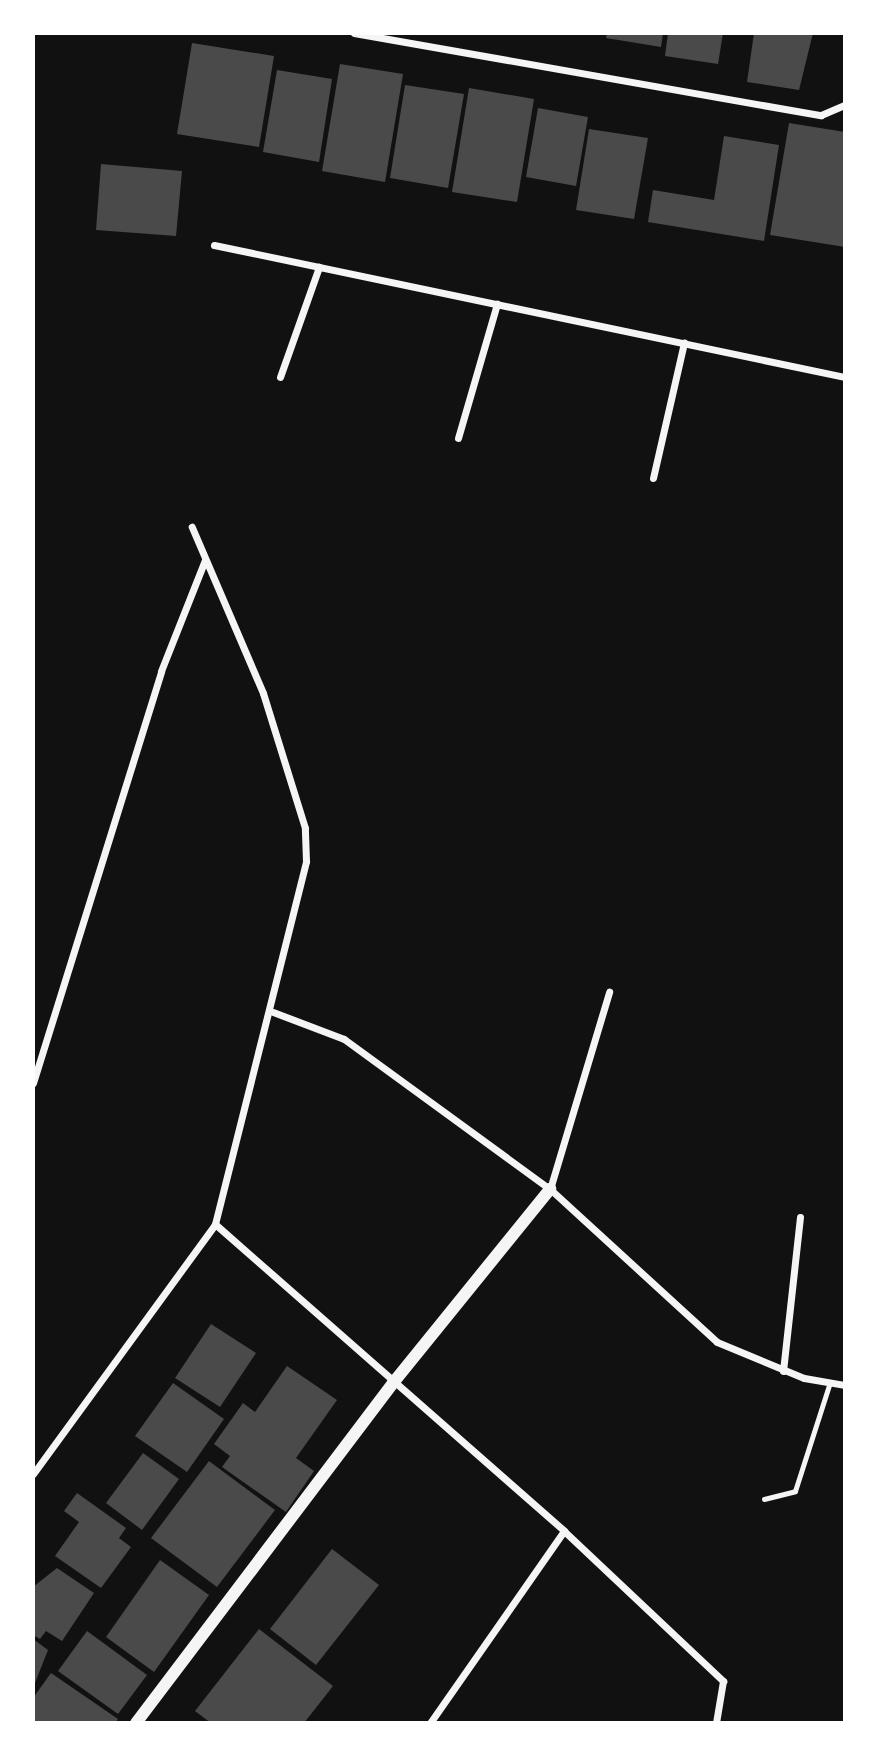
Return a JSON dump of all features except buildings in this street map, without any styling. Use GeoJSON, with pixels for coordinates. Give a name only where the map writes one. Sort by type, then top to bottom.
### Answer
{"type":"FeatureCollection","features":[{"type":"Feature","properties":{"kind":"street"},"geometry":{"type":"LineString","coordinates":[[354,33],[821,115],[845,105]]}},
{"type":"Feature","properties":{"kind":"street"},"geometry":{"type":"LineString","coordinates":[[214,245],[845,377]]}},
{"type":"Feature","properties":{"kind":"street"},"geometry":{"type":"LineString","coordinates":[[280,377],[319,267]]}},
{"type":"Feature","properties":{"kind":"street"},"geometry":{"type":"LineString","coordinates":[[458,438],[497,304]]}},
{"type":"Feature","properties":{"kind":"street"},"geometry":{"type":"LineString","coordinates":[[653,478],[684,344]]}},
{"type":"Feature","properties":{"kind":"street"},"geometry":{"type":"LineString","coordinates":[[33,1474],[215,1224],[273,1012],[306,861],[305,828],[263,692],[192,527]]}},
{"type":"Feature","properties":{"kind":"street"},"geometry":{"type":"LineString","coordinates":[[33,1083],[161,671],[206,559]]}},
{"type":"Feature","properties":{"kind":"street"},"geometry":{"type":"LineString","coordinates":[[136,1723],[393,1383],[550,1189],[609,992]]}},
{"type":"Feature","properties":{"kind":"street"},"geometry":{"type":"LineString","coordinates":[[273,1012],[344,1039],[550,1189],[717,1342],[783,1371],[845,1385]]}},
{"type":"Feature","properties":{"kind":"street"},"geometry":{"type":"LineString","coordinates":[[783,1371],[800,1217]]}},
{"type":"Feature","properties":{"kind":"street"},"geometry":{"type":"LineString","coordinates":[[215,1224],[564,1531],[723,1681],[716,1723]]}},
{"type":"Feature","properties":{"kind":"street"},"geometry":{"type":"LineString","coordinates":[[430,1723],[564,1531]]}},
{"type":"Feature","properties":{"kind":"lane"},"geometry":{"type":"LineString","coordinates":[[764,1499],[795,1491],[830,1382]]}}]}
